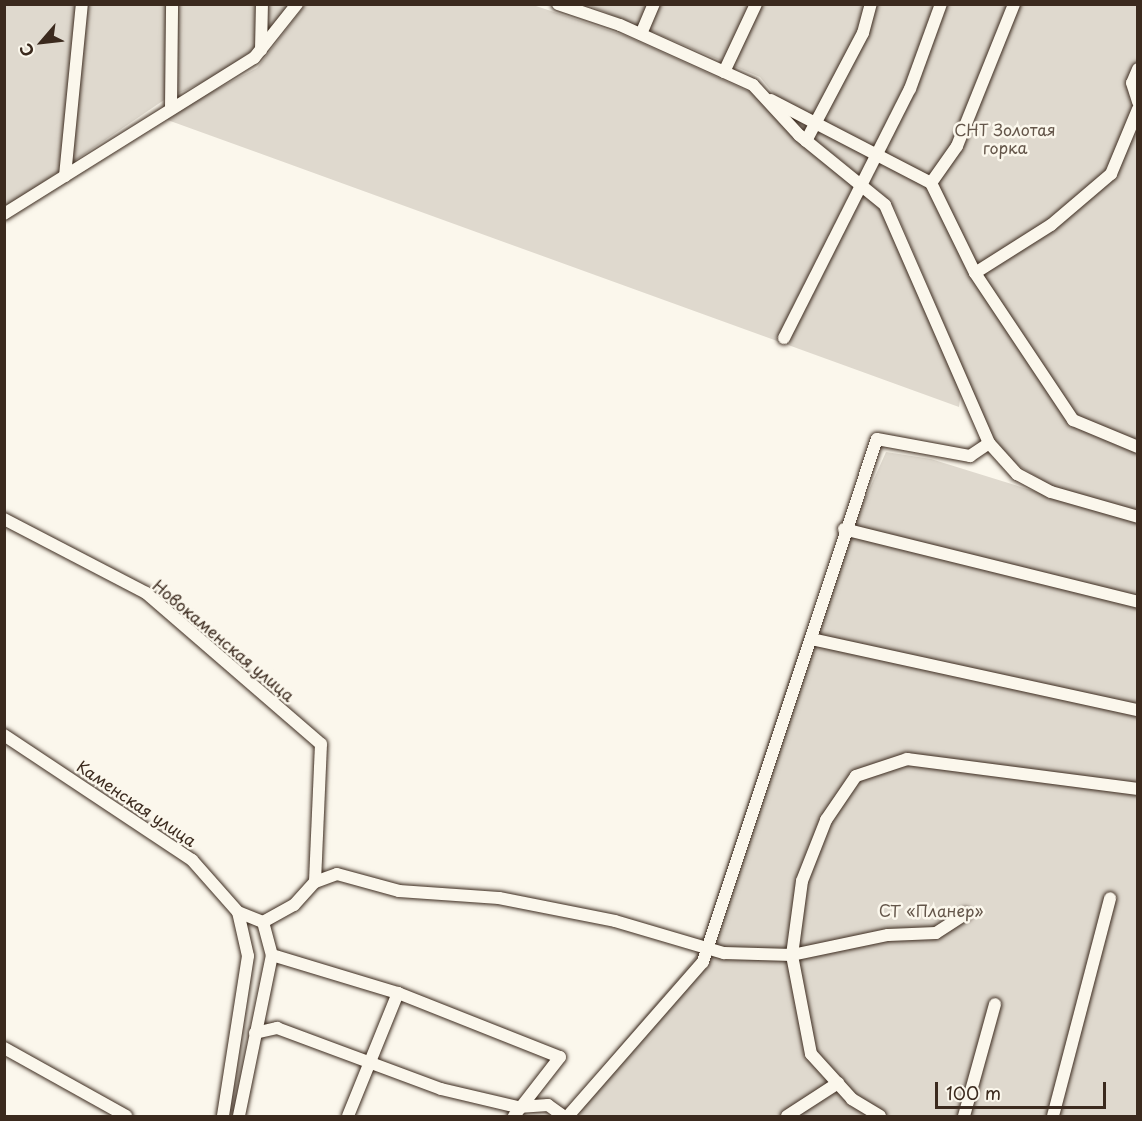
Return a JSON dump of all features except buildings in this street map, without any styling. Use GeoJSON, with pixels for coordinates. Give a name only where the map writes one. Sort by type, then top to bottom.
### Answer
{"type":"FeatureCollection","features":[{"type":"Feature","properties":{"kind":"street"},"geometry":{"type":"LineString","coordinates":[[64,176],[82,4]]}},
{"type":"Feature","properties":{"kind":"street"},"geometry":{"type":"LineString","coordinates":[[171,107],[172,4]]}},
{"type":"Feature","properties":{"kind":"street"},"geometry":{"type":"LineString","coordinates":[[261,50],[262,4]]}},
{"type":"Feature","properties":{"kind":"street"},"geometry":{"type":"LineString","coordinates":[[4,214],[261,50],[297,4]]}},
{"type":"Feature","properties":{"kind":"street"},"geometry":{"type":"LineString","coordinates":[[558,4],[641,34],[753,85],[806,141],[885,205],[899,228],[989,443],[1017,474],[1051,492],[1137,517]]}},
{"type":"Feature","properties":{"kind":"street"},"geometry":{"type":"LineString","coordinates":[[641,34],[654,4]]}},
{"type":"Feature","properties":{"kind":"street"},"geometry":{"type":"LineString","coordinates":[[724,72],[756,4]]}},
{"type":"Feature","properties":{"kind":"street"},"geometry":{"type":"LineString","coordinates":[[806,141],[863,33],[871,4]]}},
{"type":"Feature","properties":{"kind":"street"},"geometry":{"type":"LineString","coordinates":[[784,338],[874,153],[910,89],[941,4]]}},
{"type":"Feature","properties":{"kind":"street"},"geometry":{"type":"LineString","coordinates":[[931,183],[957,146],[1014,4]]}},
{"type":"Feature","properties":{"kind":"street"},"geometry":{"type":"LineString","coordinates":[[1137,69],[1132,82],[1137,102]]}},
{"type":"Feature","properties":{"kind":"street"},"geometry":{"type":"LineString","coordinates":[[764,97],[931,183],[975,273],[1073,420],[1137,447]]}},
{"type":"Feature","properties":{"kind":"street"},"geometry":{"type":"LineString","coordinates":[[975,273],[1051,225],[1111,174],[1137,109]]}},
{"type":"Feature","properties":{"kind":"street"},"geometry":{"type":"LineString","coordinates":[[255,1033],[277,1028],[370,1060],[441,1089],[516,1112],[548,1105],[566,1116],[703,962],[705,946],[811,639],[844,529],[877,439],[970,456],[989,443]]}},
{"type":"Feature","properties":{"kind":"street","name":"Новокаменская улица"},"geometry":{"type":"LineString","coordinates":[[4,519],[146,593],[321,744],[315,882]]}},
{"type":"Feature","properties":{"kind":"street"},"geometry":{"type":"LineString","coordinates":[[844,529],[1137,602]]}},
{"type":"Feature","properties":{"kind":"street"},"geometry":{"type":"LineString","coordinates":[[811,639],[1137,710]]}},
{"type":"Feature","properties":{"kind":"street","name":"Каменская улица"},"geometry":{"type":"LineString","coordinates":[[4,735],[192,860],[238,912]]}},
{"type":"Feature","properties":{"kind":"street"},"geometry":{"type":"LineString","coordinates":[[880,1116],[838,1083],[811,1054],[792,955],[802,881],[826,820],[856,777],[908,759],[1137,789]]}},
{"type":"Feature","properties":{"kind":"street"},"geometry":{"type":"LineString","coordinates":[[263,922],[294,905],[315,882],[337,874],[399,891],[499,898],[705,946],[724,953],[792,955],[888,935],[936,933],[965,914]]}},
{"type":"Feature","properties":{"kind":"street"},"geometry":{"type":"LineString","coordinates":[[1053,1116],[1110,898]]}},
{"type":"Feature","properties":{"kind":"street"},"geometry":{"type":"LineString","coordinates":[[238,912],[263,922]]}},
{"type":"Feature","properties":{"kind":"street"},"geometry":{"type":"LineString","coordinates":[[223,1116],[248,956],[238,912]]}},
{"type":"Feature","properties":{"kind":"street"},"geometry":{"type":"LineString","coordinates":[[238,1116],[272,955],[263,922]]}},
{"type":"Feature","properties":{"kind":"street"},"geometry":{"type":"LineString","coordinates":[[272,955],[398,993],[560,1057],[516,1112]]}},
{"type":"Feature","properties":{"kind":"street"},"geometry":{"type":"LineString","coordinates":[[348,1116],[398,993]]}},
{"type":"Feature","properties":{"kind":"street"},"geometry":{"type":"LineString","coordinates":[[964,1116],[995,1004]]}},
{"type":"Feature","properties":{"kind":"street"},"geometry":{"type":"LineString","coordinates":[[4,1048],[126,1116]]}},
{"type":"Feature","properties":{"kind":"street"},"geometry":{"type":"LineString","coordinates":[[787,1116],[838,1083]]}},
{"type":"Feature","properties":{"kind":"green space"},"geometry":{"type":"Polygon","coordinates":[[[4,5],[288,5],[268,38],[223,73],[164,100],[5,208],[4,5]]]}},
{"type":"Feature","properties":{"kind":"green space"},"geometry":{"type":"Polygon","coordinates":[[[305,5],[533,5],[626,36],[752,93],[889,213],[962,383],[959,407],[162,118],[257,68],[305,5]]]}},
{"type":"Feature","properties":{"kind":"green space","name":"СНТ Золотая горка"},"geometry":{"type":"Polygon","coordinates":[[[588,5],[1137,5],[1137,514],[1058,490],[1011,461],[992,436],[895,209],[884,195],[802,129],[760,77],[588,5]]]}},
{"type":"Feature","properties":{"kind":"green space","name":"СТ «Планер»"},"geometry":{"type":"Polygon","coordinates":[[[886,452],[931,459],[1137,523],[1137,1116],[567,1116],[570,1105],[698,953],[801,642],[886,452]]]}}]}
